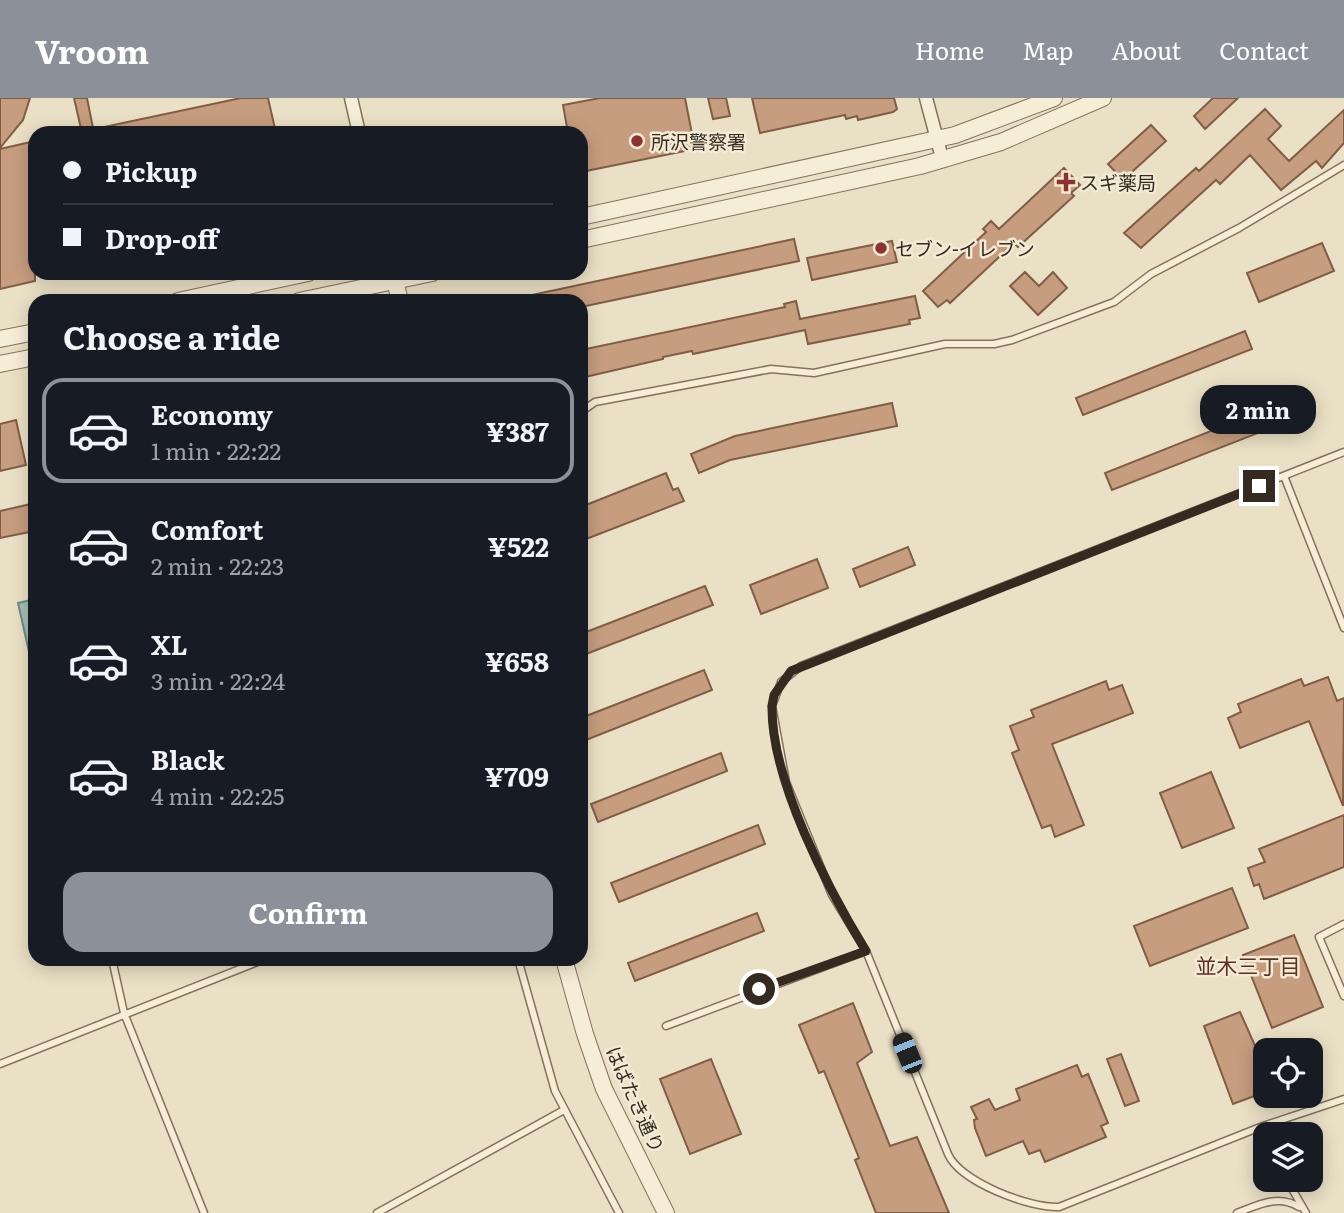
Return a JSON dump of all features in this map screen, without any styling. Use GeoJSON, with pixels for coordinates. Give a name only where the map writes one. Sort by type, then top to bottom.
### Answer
{"type":"FeatureCollection","features":[{"type":"Feature","properties":{"kind":"street"},"geometry":{"type":"LineString","coordinates":[[351,98],[357,126]]}},
{"type":"Feature","properties":{"kind":"street"},"geometry":{"type":"LineString","coordinates":[[926,98],[942,158]]}},
{"type":"Feature","properties":{"kind":"street"},"geometry":{"type":"LineString","coordinates":[[588,215],[935,139],[989,124],[1054,98]]}},
{"type":"Feature","properties":{"kind":"street"},"geometry":{"type":"LineString","coordinates":[[588,238],[920,166],[1001,142],[1103,98]]}},
{"type":"Feature","properties":{"kind":"street"},"geometry":{"type":"LineString","coordinates":[[210,294],[276,280]]}},
{"type":"Feature","properties":{"kind":"street"},"geometry":{"type":"LineString","coordinates":[[327,294],[382,280]]}},
{"type":"Feature","properties":{"kind":"street"},"geometry":{"type":"LineString","coordinates":[[0,340],[28,334]]}},
{"type":"Feature","properties":{"kind":"street"},"geometry":{"type":"LineString","coordinates":[[0,364],[28,358]]}},
{"type":"Feature","properties":{"kind":"street","name":"はばたき通り"},"geometry":{"type":"LineString","coordinates":[[566,966],[604,1089],[666,1213]]}},
{"type":"Feature","properties":{"kind":"lane"},"geometry":{"type":"LineString","coordinates":[[588,407],[595,402],[771,369],[814,373],[944,344],[994,344],[1012,340],[1114,302],[1152,274],[1239,228],[1344,165]]}},
{"type":"Feature","properties":{"kind":"lane"},"geometry":{"type":"LineString","coordinates":[[1253,1130],[1059,1207],[1036,1206],[1018,1199],[968,1177],[952,1163],[866,951],[832,895],[786,782],[772,713],[774,695],[781,682],[801,666],[1344,452]]}},
{"type":"Feature","properties":{"kind":"lane"},"geometry":{"type":"LineString","coordinates":[[1284,477],[1344,628]]}},
{"type":"Feature","properties":{"kind":"lane"},"geometry":{"type":"LineString","coordinates":[[1344,924],[1319,937],[1344,996]]}},
{"type":"Feature","properties":{"kind":"lane"},"geometry":{"type":"LineString","coordinates":[[666,1026],[866,951]]}},
{"type":"Feature","properties":{"kind":"lane"},"geometry":{"type":"LineString","coordinates":[[114,966],[124,1013],[204,1213]]}},
{"type":"Feature","properties":{"kind":"lane"},"geometry":{"type":"LineString","coordinates":[[0,1064],[247,966]]}},
{"type":"Feature","properties":{"kind":"lane"},"geometry":{"type":"LineString","coordinates":[[520,966],[555,1091],[619,1213]]}},
{"type":"Feature","properties":{"kind":"lane"},"geometry":{"type":"LineString","coordinates":[[1275,1122],[1344,1099]]}},
{"type":"Feature","properties":{"kind":"lane"},"geometry":{"type":"LineString","coordinates":[[377,1213],[564,1110]]}},
{"type":"Feature","properties":{"kind":"lane"},"geometry":{"type":"LineString","coordinates":[[1292,1192],[1299,1207]]}},
{"type":"Feature","properties":{"kind":"lane"},"geometry":{"type":"LineString","coordinates":[[1237,1213],[1268,1201],[1282,1200],[1306,1213]]}},
{"type":"Feature","properties":{"kind":"water"},"geometry":{"type":"Polygon","coordinates":[[[28,601],[28,647],[18,603],[28,601]]]}},
{"type":"Feature","properties":{"kind":"building"},"geometry":{"type":"Polygon","coordinates":[[[0,98],[30,98],[23,120],[0,148],[0,98]]]}},
{"type":"Feature","properties":{"kind":"building"},"geometry":{"type":"Polygon","coordinates":[[[74,98],[87,98],[93,126],[80,126],[74,98]]]}},
{"type":"Feature","properties":{"kind":"building"},"geometry":{"type":"Polygon","coordinates":[[[241,98],[268,98],[274,126],[108,126],[241,98]]]}},
{"type":"Feature","properties":{"kind":"building","name":"所沢警察署"},"geometry":{"type":"Polygon","coordinates":[[[600,98],[685,98],[695,149],[588,171],[588,126],[567,126],[563,105],[600,98]]]}},
{"type":"Feature","properties":{"kind":"building"},"geometry":{"type":"Polygon","coordinates":[[[708,98],[726,98],[730,116],[713,119],[708,98]]]}},
{"type":"Feature","properties":{"kind":"building"},"geometry":{"type":"Polygon","coordinates":[[[752,98],[894,98],[897,109],[858,120],[857,116],[846,119],[845,115],[760,133],[752,98]]]}},
{"type":"Feature","properties":{"kind":"building"},"geometry":{"type":"Polygon","coordinates":[[[1213,98],[1238,98],[1205,129],[1194,116],[1213,98]]]}},
{"type":"Feature","properties":{"kind":"building"},"geometry":{"type":"Polygon","coordinates":[[[1265,109],[1281,126],[1268,139],[1289,161],[1344,110],[1344,143],[1322,168],[1316,161],[1281,190],[1250,155],[1220,184],[1216,180],[1141,248],[1124,233],[1196,168],[1199,171],[1265,109]]]}},
{"type":"Feature","properties":{"kind":"building"},"geometry":{"type":"Polygon","coordinates":[[[1151,125],[1166,141],[1123,180],[1108,164],[1151,125]]]}},
{"type":"Feature","properties":{"kind":"building"},"geometry":{"type":"Polygon","coordinates":[[[28,143],[28,280],[35,281],[0,289],[0,149],[28,143]]]}},
{"type":"Feature","properties":{"kind":"building"},"geometry":{"type":"Polygon","coordinates":[[[1064,168],[1080,185],[1071,193],[1074,196],[1018,247],[1014,243],[950,303],[947,300],[938,307],[923,291],[986,232],[983,229],[991,221],[999,229],[1064,168]]]}},
{"type":"Feature","properties":{"kind":"building"},"geometry":{"type":"Polygon","coordinates":[[[794,239],[799,261],[588,306],[588,294],[536,294],[794,239]]]}},
{"type":"Feature","properties":{"kind":"building"},"geometry":{"type":"Polygon","coordinates":[[[892,241],[897,262],[812,280],[807,258],[892,241]]]}},
{"type":"Feature","properties":{"kind":"building"},"geometry":{"type":"Polygon","coordinates":[[[1322,243],[1334,271],[1259,302],[1247,273],[1322,243]]]}},
{"type":"Feature","properties":{"kind":"building"},"geometry":{"type":"Polygon","coordinates":[[[1025,272],[1039,286],[1053,272],[1067,288],[1038,315],[1010,286],[1025,272]]]}},
{"type":"Feature","properties":{"kind":"building"},"geometry":{"type":"Polygon","coordinates":[[[915,296],[920,318],[909,320],[910,324],[808,344],[805,330],[693,354],[692,351],[663,357],[588,376],[588,349],[785,307],[784,304],[796,301],[800,319],[915,296]]]}},
{"type":"Feature","properties":{"kind":"building"},"geometry":{"type":"Polygon","coordinates":[[[1245,331],[1252,349],[1083,415],[1076,398],[1245,331]]]}},
{"type":"Feature","properties":{"kind":"building"},"geometry":{"type":"Polygon","coordinates":[[[892,403],[897,426],[730,460],[699,473],[691,454],[735,436],[892,403]]]}},
{"type":"Feature","properties":{"kind":"building"},"geometry":{"type":"Polygon","coordinates":[[[1274,406],[1281,424],[1112,490],[1105,473],[1274,406]]]}},
{"type":"Feature","properties":{"kind":"building"},"geometry":{"type":"Polygon","coordinates":[[[16,420],[26,465],[0,471],[0,424],[16,420]]]}},
{"type":"Feature","properties":{"kind":"building"},"geometry":{"type":"Polygon","coordinates":[[[666,473],[673,490],[678,488],[684,501],[588,538],[588,504],[666,473]]]}},
{"type":"Feature","properties":{"kind":"building"},"geometry":{"type":"Polygon","coordinates":[[[28,505],[28,532],[0,538],[0,511],[28,505]]]}},
{"type":"Feature","properties":{"kind":"building"},"geometry":{"type":"Polygon","coordinates":[[[908,547],[915,565],[860,587],[853,569],[908,547]]]}},
{"type":"Feature","properties":{"kind":"building"},"geometry":{"type":"Polygon","coordinates":[[[817,559],[828,588],[761,614],[750,585],[817,559]]]}},
{"type":"Feature","properties":{"kind":"building"},"geometry":{"type":"Polygon","coordinates":[[[705,586],[713,605],[588,653],[588,631],[705,586]]]}},
{"type":"Feature","properties":{"kind":"building"},"geometry":{"type":"Polygon","coordinates":[[[704,670],[712,690],[588,739],[588,715],[704,670]]]}},
{"type":"Feature","properties":{"kind":"building"},"geometry":{"type":"Polygon","coordinates":[[[1328,677],[1337,701],[1344,698],[1343,806],[1309,721],[1240,748],[1228,718],[1241,712],[1238,704],[1301,679],[1304,686],[1328,677]]]}},
{"type":"Feature","properties":{"kind":"building"},"geometry":{"type":"Polygon","coordinates":[[[1106,681],[1109,690],[1122,685],[1133,713],[1052,744],[1084,825],[1055,837],[1051,825],[1042,828],[1012,753],[1019,750],[1010,726],[1034,717],[1031,710],[1106,681]]]}},
{"type":"Feature","properties":{"kind":"building"},"geometry":{"type":"Polygon","coordinates":[[[721,753],[727,771],[598,822],[591,804],[721,753]]]}},
{"type":"Feature","properties":{"kind":"building"},"geometry":{"type":"Polygon","coordinates":[[[1211,772],[1234,828],[1182,848],[1160,793],[1211,772]]]}},
{"type":"Feature","properties":{"kind":"building"},"geometry":{"type":"Polygon","coordinates":[[[1344,815],[1344,867],[1264,899],[1259,884],[1254,886],[1248,868],[1265,862],[1259,849],[1344,815]]]}},
{"type":"Feature","properties":{"kind":"building"},"geometry":{"type":"Polygon","coordinates":[[[758,825],[765,844],[619,902],[611,883],[758,825]]]}},
{"type":"Feature","properties":{"kind":"building"},"geometry":{"type":"Polygon","coordinates":[[[1232,888],[1248,928],[1150,966],[1134,926],[1232,888]]]}},
{"type":"Feature","properties":{"kind":"building"},"geometry":{"type":"Polygon","coordinates":[[[757,913],[764,931],[635,981],[628,963],[757,913]]]}},
{"type":"Feature","properties":{"kind":"building"},"geometry":{"type":"Polygon","coordinates":[[[1294,935],[1323,1007],[1272,1028],[1243,955],[1294,935]]]}},
{"type":"Feature","properties":{"kind":"building"},"geometry":{"type":"Polygon","coordinates":[[[853,1003],[872,1052],[857,1063],[890,1146],[917,1137],[949,1213],[876,1213],[855,1160],[859,1158],[824,1071],[819,1073],[799,1025],[853,1003]]]}},
{"type":"Feature","properties":{"kind":"building"},"geometry":{"type":"Polygon","coordinates":[[[1240,1012],[1253,1041],[1253,1096],[1233,1104],[1204,1026],[1240,1012]]]}},
{"type":"Feature","properties":{"kind":"building"},"geometry":{"type":"Polygon","coordinates":[[[1121,1054],[1139,1101],[1125,1106],[1107,1059],[1121,1054]]]}},
{"type":"Feature","properties":{"kind":"building"},"geometry":{"type":"Polygon","coordinates":[[[711,1059],[741,1134],[690,1154],[660,1079],[711,1059]]]}},
{"type":"Feature","properties":{"kind":"building"},"geometry":{"type":"Polygon","coordinates":[[[1077,1065],[1082,1077],[1088,1074],[1108,1123],[1101,1126],[1106,1137],[1045,1162],[1040,1150],[1029,1154],[1023,1141],[986,1156],[975,1128],[974,1120],[977,1119],[971,1107],[989,1099],[995,1110],[1020,1100],[1016,1089],[1077,1065]]]}},
{"type":"Feature","properties":{"kind":"place","name":"所沢警察署"},"geometry":{"type":"Point","coordinates":[637,141]}},
{"type":"Feature","properties":{"kind":"place","name":"スギ薬局"},"geometry":{"type":"Point","coordinates":[1066,182]}},
{"type":"Feature","properties":{"kind":"place","name":"セブン-イレブン"},"geometry":{"type":"Point","coordinates":[881,248]}},
{"type":"Feature","properties":{"kind":"district","name":"並木三丁目"},"geometry":{"type":"Point","coordinates":[1248,964]}},
{"type":"Feature","properties":{"kind":"route"},"geometry":{"type":"LineString","coordinates":[[759,989],[866,951],[832,895],[786,782],[772,706],[781,682],[791,671],[1259,486]]}}]}
